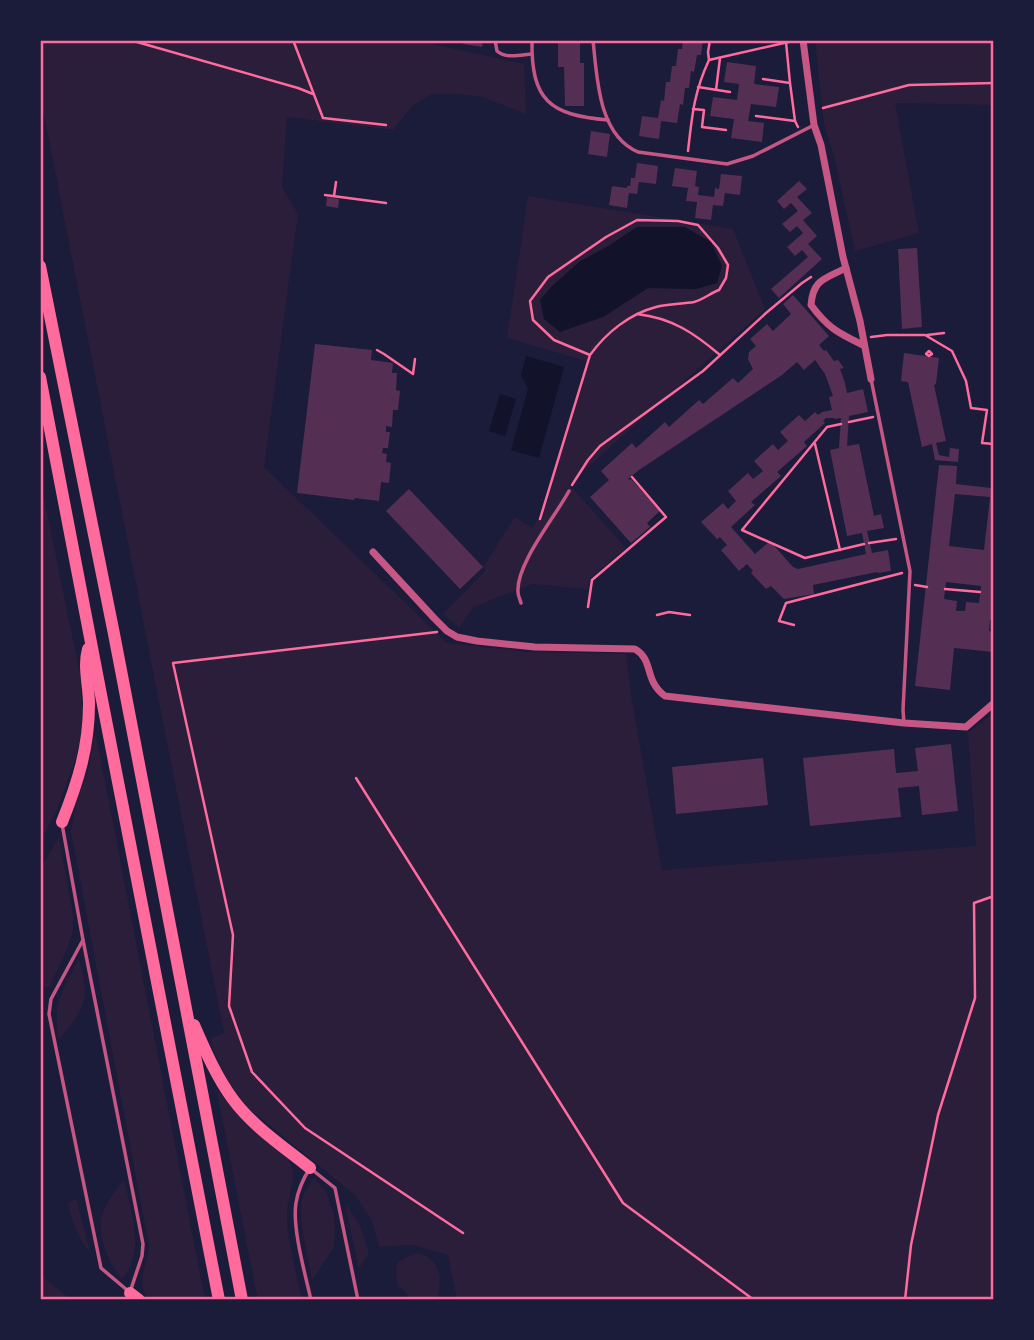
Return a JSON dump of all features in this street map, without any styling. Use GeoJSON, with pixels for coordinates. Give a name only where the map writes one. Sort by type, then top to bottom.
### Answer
{"type":"FeatureCollection","features":[{"type":"Feature","properties":{"kind":"highway"},"geometry":{"type":"LineString","coordinates":[[40,266],[243,1300]]}},
{"type":"Feature","properties":{"kind":"highway"},"geometry":{"type":"LineString","coordinates":[[40,377],[219,1300]]}},
{"type":"Feature","properties":{"kind":"highway"},"geometry":{"type":"LineString","coordinates":[[62,821],[77,782],[86,745],[89,703],[85,660],[90,642]]}},
{"type":"Feature","properties":{"kind":"highway"},"geometry":{"type":"LineString","coordinates":[[185,1005],[217,1074],[233,1100],[253,1121],[310,1168]]}},
{"type":"Feature","properties":{"kind":"street"},"geometry":{"type":"LineString","coordinates":[[803,40],[814,125],[821,145],[871,379]]}},
{"type":"Feature","properties":{"kind":"street"},"geometry":{"type":"LineString","coordinates":[[846,268],[820,282],[812,291],[811,306],[832,330],[863,341]]}},
{"type":"Feature","properties":{"kind":"street"},"geometry":{"type":"LineString","coordinates":[[373,552],[447,631],[457,637],[525,646],[635,649],[642,653],[654,685],[665,696],[904,723],[966,727],[994,703]]}},
{"type":"Feature","properties":{"kind":"lane"},"geometry":{"type":"LineString","coordinates":[[495,40],[497,51],[502,55],[532,54]]}},
{"type":"Feature","properties":{"kind":"lane"},"geometry":{"type":"LineString","coordinates":[[532,40],[536,83],[543,98],[563,112],[608,120]]}},
{"type":"Feature","properties":{"kind":"lane"},"geometry":{"type":"LineString","coordinates":[[593,40],[599,95],[608,120],[626,147],[638,152],[727,164],[753,156],[814,125]]}},
{"type":"Feature","properties":{"kind":"lane"},"geometry":{"type":"LineString","coordinates":[[871,379],[910,571],[904,723]]}},
{"type":"Feature","properties":{"kind":"lane"},"geometry":{"type":"LineString","coordinates":[[521,603],[518,592],[521,573],[569,491]]}},
{"type":"Feature","properties":{"kind":"lane"},"geometry":{"type":"LineString","coordinates":[[62,821],[143,1244],[135,1296]]}},
{"type":"Feature","properties":{"kind":"lane"},"geometry":{"type":"LineString","coordinates":[[83,940],[51,999],[49,1014],[101,1268],[135,1296]]}},
{"type":"Feature","properties":{"kind":"lane"},"geometry":{"type":"LineString","coordinates":[[311,1300],[295,1222],[296,1202],[302,1181],[310,1168],[335,1188],[358,1300]]}},
{"type":"Feature","properties":{"kind":"path"},"geometry":{"type":"LineString","coordinates":[[130,40],[313,94]]}},
{"type":"Feature","properties":{"kind":"path"},"geometry":{"type":"LineString","coordinates":[[293,40],[323,118],[386,125]]}},
{"type":"Feature","properties":{"kind":"path"},"geometry":{"type":"LineString","coordinates":[[688,158],[693,108],[709,60],[710,40]]}},
{"type":"Feature","properties":{"kind":"path"},"geometry":{"type":"LineString","coordinates":[[770,46],[771,40]]}},
{"type":"Feature","properties":{"kind":"path"},"geometry":{"type":"LineString","coordinates":[[709,60],[797,40]]}},
{"type":"Feature","properties":{"kind":"path"},"geometry":{"type":"LineString","coordinates":[[786,42],[795,121],[802,132]]}},
{"type":"Feature","properties":{"kind":"path"},"geometry":{"type":"LineString","coordinates":[[716,90],[720,58]]}},
{"type":"Feature","properties":{"kind":"path"},"geometry":{"type":"LineString","coordinates":[[763,79],[790,83]]}},
{"type":"Feature","properties":{"kind":"path"},"geometry":{"type":"LineString","coordinates":[[813,111],[909,85],[994,83]]}},
{"type":"Feature","properties":{"kind":"path"},"geometry":{"type":"LineString","coordinates":[[698,88],[730,92]]}},
{"type":"Feature","properties":{"kind":"path"},"geometry":{"type":"LineString","coordinates":[[693,108],[704,110],[702,127],[726,130]]}},
{"type":"Feature","properties":{"kind":"path"},"geometry":{"type":"LineString","coordinates":[[756,116],[795,121]]}},
{"type":"Feature","properties":{"kind":"path"},"geometry":{"type":"LineString","coordinates":[[334,196],[336,182]]}},
{"type":"Feature","properties":{"kind":"path"},"geometry":{"type":"LineString","coordinates":[[325,195],[386,203]]}},
{"type":"Feature","properties":{"kind":"path"},"geometry":{"type":"LineString","coordinates":[[541,519],[590,355],[601,339],[636,313],[698,301],[719,290],[726,278],[728,264],[698,225],[678,221],[637,220],[606,237],[548,277],[530,301],[533,320],[554,340],[590,355]]}},
{"type":"Feature","properties":{"kind":"path"},"geometry":{"type":"LineString","coordinates":[[569,491],[600,446],[703,371],[802,282],[813,276]]}},
{"type":"Feature","properties":{"kind":"path"},"geometry":{"type":"LineString","coordinates":[[636,313],[657,316],[696,334],[720,355]]}},
{"type":"Feature","properties":{"kind":"path"},"geometry":{"type":"LineString","coordinates":[[863,341],[887,335],[944,333]]}},
{"type":"Feature","properties":{"kind":"path"},"geometry":{"type":"LineString","coordinates":[[925,335],[952,351],[966,381],[971,408],[987,410],[982,443],[994,444]]}},
{"type":"Feature","properties":{"kind":"path"},"geometry":{"type":"LineString","coordinates":[[377,351],[414,374],[415,359]]}},
{"type":"Feature","properties":{"kind":"path"},"geometry":{"type":"LineString","coordinates":[[849,422],[878,416]]}},
{"type":"Feature","properties":{"kind":"path"},"geometry":{"type":"LineString","coordinates":[[841,424],[827,427],[742,530],[805,558],[864,544]]}},
{"type":"Feature","properties":{"kind":"path"},"geometry":{"type":"LineString","coordinates":[[814,442],[840,550]]}},
{"type":"Feature","properties":{"kind":"path"},"geometry":{"type":"LineString","coordinates":[[588,607],[592,580],[666,517],[632,477]]}},
{"type":"Feature","properties":{"kind":"path"},"geometry":{"type":"LineString","coordinates":[[869,543],[903,538]]}},
{"type":"Feature","properties":{"kind":"path"},"geometry":{"type":"LineString","coordinates":[[793,625],[779,621],[786,603],[910,571]]}},
{"type":"Feature","properties":{"kind":"path"},"geometry":{"type":"LineString","coordinates":[[945,589],[980,592]]}},
{"type":"Feature","properties":{"kind":"path"},"geometry":{"type":"LineString","coordinates":[[657,615],[669,612],[691,615]]}},
{"type":"Feature","properties":{"kind":"path"},"geometry":{"type":"LineString","coordinates":[[447,631],[173,663],[233,935],[229,1006],[252,1072],[305,1128],[463,1233]]}},
{"type":"Feature","properties":{"kind":"path"},"geometry":{"type":"LineString","coordinates":[[356,778],[623,1203],[754,1300]]}},
{"type":"Feature","properties":{"kind":"path"},"geometry":{"type":"LineString","coordinates":[[905,1300],[911,1245],[938,1115],[975,998],[974,903],[994,896]]}},
{"type":"Feature","properties":{"kind":"shaded area"},"geometry":{"type":"Polygon","coordinates":[[[40,40],[414,40],[524,64],[526,114],[482,97],[432,94],[412,106],[393,130],[287,117],[282,187],[298,214],[264,467],[447,643],[527,652],[626,654],[662,870],[976,846],[968,733],[994,712],[994,1300],[457,1300],[448,1255],[412,1245],[379,1247],[372,1221],[356,1196],[246,1106],[229,1083],[213,1050],[211,1038],[224,1033],[40,95],[40,40]]]}},
{"type":"Feature","properties":{"kind":"shaded area"},"geometry":{"type":"Polygon","coordinates":[[[815,40],[994,40],[994,105],[895,103],[919,233],[855,251],[834,156],[824,124],[815,40]]]}},
{"type":"Feature","properties":{"kind":"shaded area"},"geometry":{"type":"Polygon","coordinates":[[[528,196],[733,229],[765,309],[569,484],[626,548],[590,578],[587,589],[532,584],[474,607],[459,628],[443,614],[485,571],[483,567],[515,517],[532,528],[546,506],[586,361],[507,338],[528,196]],[[637,227],[610,245],[603,317],[648,288],[696,289],[637,227]]]}},
{"type":"Feature","properties":{"kind":"shaded area"},"geometry":{"type":"Polygon","coordinates":[[[637,227],[685,227],[711,242],[722,266],[717,283],[696,289],[648,288],[603,317],[560,332],[544,319],[540,300],[552,286],[579,262],[637,227]]]}},
{"type":"Feature","properties":{"kind":"shaded area"},"geometry":{"type":"Polygon","coordinates":[[[526,356],[564,367],[539,458],[511,450],[528,389],[521,375],[526,356]]]}},
{"type":"Feature","properties":{"kind":"shaded area"},"geometry":{"type":"Polygon","coordinates":[[[500,394],[516,399],[505,436],[489,431],[500,394]]]}},
{"type":"Feature","properties":{"kind":"shaded area"},"geometry":{"type":"Polygon","coordinates":[[[40,478],[80,674],[83,719],[77,755],[57,810],[40,841],[40,478]]]}},
{"type":"Feature","properties":{"kind":"shaded area"},"geometry":{"type":"Polygon","coordinates":[[[94,735],[205,1300],[149,1300],[143,1286],[149,1246],[71,832],[76,803],[89,767],[94,735]]]}},
{"type":"Feature","properties":{"kind":"shaded area"},"geometry":{"type":"Polygon","coordinates":[[[59,836],[73,915],[73,930],[49,987],[44,987],[40,997],[40,870],[59,836]]]}},
{"type":"Feature","properties":{"kind":"shaded area"},"geometry":{"type":"Polygon","coordinates":[[[79,959],[85,985],[83,1005],[59,1040],[58,1006],[63,989],[79,959]]]}},
{"type":"Feature","properties":{"kind":"shaded area"},"geometry":{"type":"Polygon","coordinates":[[[216,1088],[242,1120],[290,1162],[293,1176],[287,1223],[302,1300],[258,1300],[216,1088]]]}},
{"type":"Feature","properties":{"kind":"shaded area"},"geometry":{"type":"Polygon","coordinates":[[[124,1179],[133,1218],[135,1244],[129,1268],[122,1279],[108,1257],[102,1238],[101,1220],[105,1208],[124,1179]]]}},
{"type":"Feature","properties":{"kind":"shaded area"},"geometry":{"type":"Polygon","coordinates":[[[313,1179],[326,1192],[334,1214],[335,1228],[334,1247],[312,1280],[301,1208],[303,1196],[313,1179]]]}},
{"type":"Feature","properties":{"kind":"shaded area"},"geometry":{"type":"Polygon","coordinates":[[[76,1198],[90,1252],[79,1235],[68,1204],[76,1198]]]}},
{"type":"Feature","properties":{"kind":"shaded area"},"geometry":{"type":"Polygon","coordinates":[[[347,1205],[361,1228],[369,1253],[360,1267],[358,1267],[347,1205]]]}},
{"type":"Feature","properties":{"kind":"shaded area"},"geometry":{"type":"Polygon","coordinates":[[[415,1253],[430,1259],[438,1269],[440,1284],[437,1300],[409,1300],[405,1292],[398,1287],[397,1265],[415,1253]]]}},
{"type":"Feature","properties":{"kind":"shaded area"},"geometry":{"type":"Polygon","coordinates":[[[40,1275],[72,1300],[40,1300],[40,1275]]]}},
{"type":"Feature","properties":{"kind":"building"},"geometry":{"type":"Polygon","coordinates":[[[464,40],[483,40],[482,47],[463,44],[464,40]]]}},
{"type":"Feature","properties":{"kind":"building"},"geometry":{"type":"Polygon","coordinates":[[[558,40],[580,40],[580,63],[584,63],[584,106],[565,106],[564,67],[558,67],[558,40]]]}},
{"type":"Feature","properties":{"kind":"building"},"geometry":{"type":"Polygon","coordinates":[[[683,40],[703,40],[701,55],[697,55],[694,72],[691,71],[689,88],[685,88],[677,123],[661,121],[659,139],[639,136],[642,116],[658,118],[661,100],[664,101],[666,82],[670,82],[672,66],[676,66],[678,49],[682,49],[683,40]]]}},
{"type":"Feature","properties":{"kind":"building"},"geometry":{"type":"Polygon","coordinates":[[[727,62],[756,66],[754,84],[779,87],[776,107],[751,104],[748,121],[764,123],[762,142],[731,138],[734,119],[710,116],[713,97],[737,100],[739,84],[724,82],[727,62]]]}},
{"type":"Feature","properties":{"kind":"building"},"geometry":{"type":"Polygon","coordinates":[[[591,131],[610,134],[607,157],[588,154],[591,131]]]}},
{"type":"Feature","properties":{"kind":"building"},"geometry":{"type":"Polygon","coordinates":[[[637,163],[658,166],[656,184],[639,182],[637,194],[629,193],[627,208],[609,205],[612,186],[630,186],[631,178],[635,178],[637,163]]]}},
{"type":"Feature","properties":{"kind":"building"},"geometry":{"type":"Polygon","coordinates":[[[675,168],[697,171],[695,186],[699,187],[698,195],[714,197],[715,188],[719,189],[721,174],[742,176],[740,195],[725,193],[723,206],[713,205],[711,220],[695,218],[697,202],[686,201],[688,188],[672,186],[675,168]]]}},
{"type":"Feature","properties":{"kind":"building"},"geometry":{"type":"Polygon","coordinates":[[[799,181],[807,189],[797,197],[812,213],[803,220],[817,236],[808,244],[822,259],[779,298],[771,289],[808,257],[802,250],[795,256],[787,247],[803,233],[797,226],[790,232],[782,224],[798,211],[791,203],[784,209],[777,201],[799,181]]]}},
{"type":"Feature","properties":{"kind":"building"},"geometry":{"type":"Polygon","coordinates":[[[327,197],[339,199],[338,208],[326,206],[327,197]]]}},
{"type":"Feature","properties":{"kind":"building"},"geometry":{"type":"Polygon","coordinates":[[[917,248],[922,327],[902,329],[898,249],[917,248]]]}},
{"type":"Feature","properties":{"kind":"building"},"geometry":{"type":"Polygon","coordinates":[[[793,295],[829,336],[819,345],[844,368],[840,369],[847,393],[863,389],[868,412],[849,416],[847,446],[859,444],[874,516],[881,514],[884,528],[867,531],[872,553],[888,550],[891,571],[813,585],[814,594],[784,599],[771,586],[766,589],[751,573],[753,571],[747,564],[739,571],[721,550],[727,545],[720,537],[717,539],[701,522],[723,503],[728,509],[736,501],[728,491],[748,473],[753,479],[763,471],[754,461],[773,444],[778,450],[788,441],[780,432],[799,415],[805,421],[815,412],[818,415],[832,410],[829,397],[833,396],[825,374],[815,360],[804,370],[797,362],[782,375],[628,479],[631,479],[660,511],[647,523],[650,527],[631,543],[590,497],[609,480],[601,471],[632,443],[636,448],[665,422],[669,427],[699,400],[703,404],[733,378],[738,383],[753,369],[748,359],[749,352],[756,346],[750,339],[767,324],[773,331],[791,314],[783,304],[793,295]],[[826,418],[823,421],[825,423],[804,442],[807,446],[777,472],[781,476],[751,502],[755,505],[731,527],[755,554],[770,541],[793,567],[798,569],[866,554],[862,533],[847,536],[830,450],[839,448],[841,418],[826,418]]]}},
{"type":"Feature","properties":{"kind":"building"},"geometry":{"type":"Polygon","coordinates":[[[315,344],[372,350],[371,360],[393,363],[392,373],[397,373],[396,390],[400,391],[398,410],[393,410],[392,427],[386,426],[386,432],[390,432],[388,448],[383,448],[382,453],[387,454],[386,462],[391,463],[389,483],[381,482],[379,501],[297,493],[315,344]]]}},
{"type":"Feature","properties":{"kind":"building"},"geometry":{"type":"Polygon","coordinates":[[[904,353],[939,358],[934,385],[946,441],[936,443],[939,455],[949,457],[950,448],[959,449],[958,462],[935,460],[932,444],[922,447],[908,382],[901,381],[904,353]]]}},
{"type":"Feature","properties":{"kind":"building"},"geometry":{"type":"Polygon","coordinates":[[[939,465],[957,466],[956,484],[991,488],[992,475],[994,620],[990,620],[989,631],[993,632],[993,652],[954,648],[950,690],[915,686],[939,465]],[[955,494],[949,546],[984,550],[990,497],[955,494]],[[946,582],[944,599],[957,601],[956,611],[965,611],[966,602],[979,603],[981,586],[946,582]]]}},
{"type":"Feature","properties":{"kind":"building"},"geometry":{"type":"Polygon","coordinates":[[[409,489],[483,567],[460,589],[386,511],[409,489]]]}},
{"type":"Feature","properties":{"kind":"building"},"geometry":{"type":"Polygon","coordinates":[[[951,744],[958,811],[922,815],[919,786],[898,788],[901,817],[810,826],[803,758],[894,749],[896,773],[918,771],[915,748],[951,744]]]}},
{"type":"Feature","properties":{"kind":"building"},"geometry":{"type":"Polygon","coordinates":[[[763,758],[768,805],[676,814],[672,767],[763,758]]]}}]}
